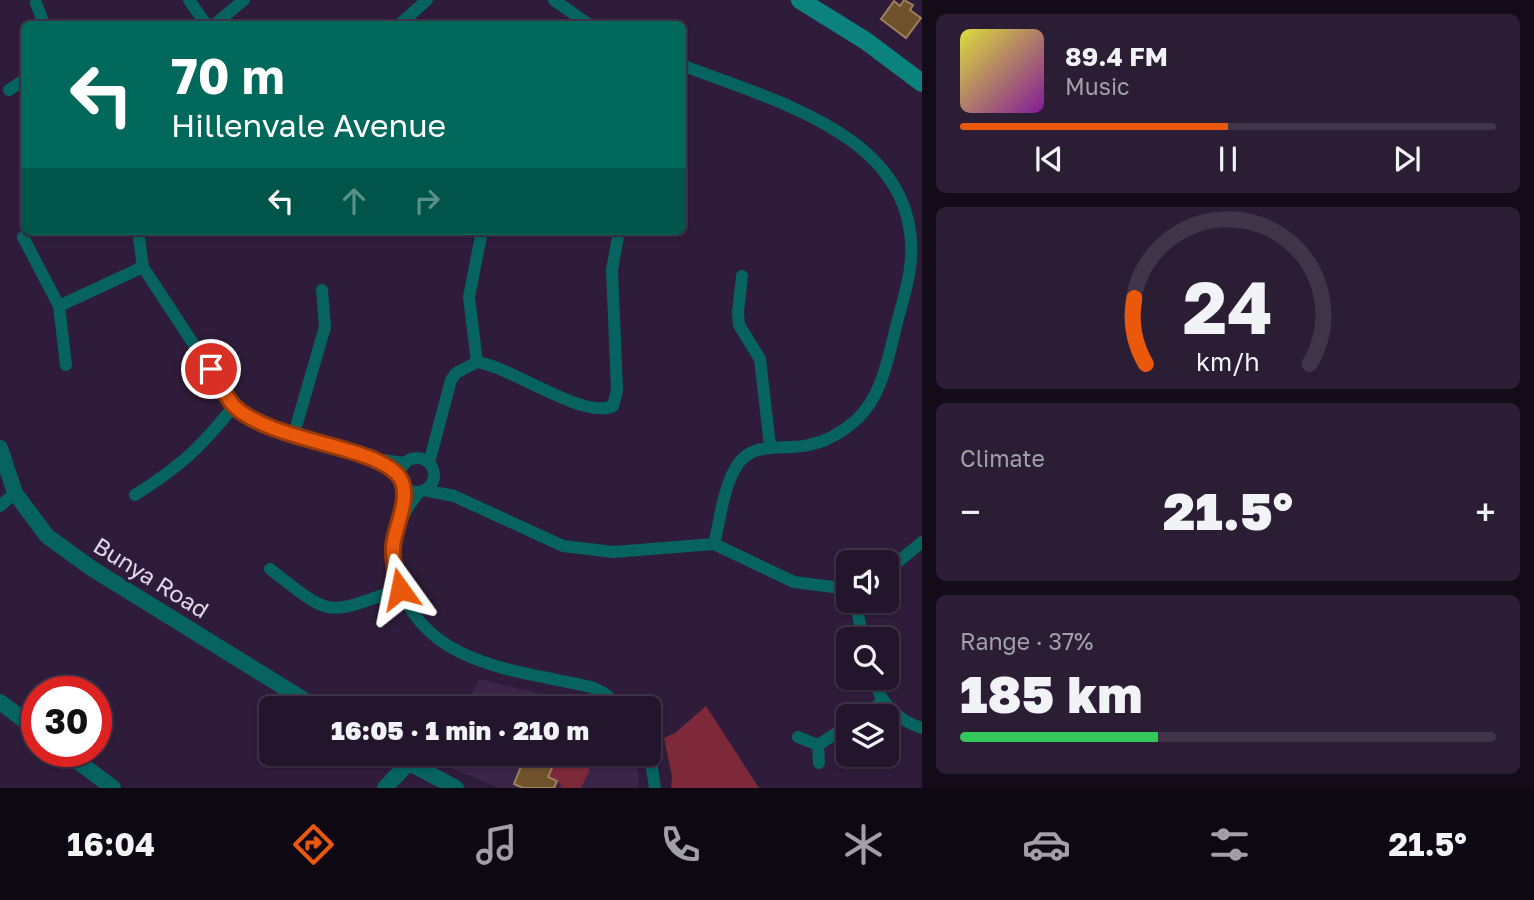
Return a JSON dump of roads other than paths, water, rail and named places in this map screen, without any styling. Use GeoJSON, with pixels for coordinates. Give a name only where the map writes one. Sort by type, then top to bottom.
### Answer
{"type":"FeatureCollection","features":[{"type":"Feature","properties":{"kind":"main road"},"geometry":{"type":"LineString","coordinates":[[800,0],[866,41],[922,83]]}},
{"type":"Feature","properties":{"kind":"street"},"geometry":{"type":"LineString","coordinates":[[189,0],[204,21]]}},
{"type":"Feature","properties":{"kind":"street"},"geometry":{"type":"LineString","coordinates":[[219,21],[244,0]]}},
{"type":"Feature","properties":{"kind":"street"},"geometry":{"type":"LineString","coordinates":[[403,21],[427,0]]}},
{"type":"Feature","properties":{"kind":"street"},"geometry":{"type":"LineString","coordinates":[[554,0],[584,21]]}},
{"type":"Feature","properties":{"kind":"street"},"geometry":{"type":"LineString","coordinates":[[36,3],[43,21]]}},
{"type":"Feature","properties":{"kind":"street"},"geometry":{"type":"LineString","coordinates":[[686,67],[824,122],[855,141],[887,175],[907,218],[912,249],[909,275],[874,397],[852,424],[825,441],[789,448],[770,446],[738,464],[730,480],[714,544]]}},
{"type":"Feature","properties":{"kind":"street"},"geometry":{"type":"LineString","coordinates":[[9,90],[21,82]]}},
{"type":"Feature","properties":{"kind":"street"},"geometry":{"type":"LineString","coordinates":[[139,235],[143,267],[234,406],[293,437],[374,459],[427,466],[454,496]]}},
{"type":"Feature","properties":{"kind":"street"},"geometry":{"type":"LineString","coordinates":[[477,362],[469,297],[481,235]]}},
{"type":"Feature","properties":{"kind":"street"},"geometry":{"type":"LineString","coordinates":[[401,515],[421,491],[431,484],[427,466],[451,380],[456,373],[477,362],[500,368],[594,409],[613,406],[617,390],[612,270],[617,235]]}},
{"type":"Feature","properties":{"kind":"street"},"geometry":{"type":"LineString","coordinates":[[23,237],[59,306],[66,365]]}},
{"type":"Feature","properties":{"kind":"street"},"geometry":{"type":"LineString","coordinates":[[59,306],[143,267]]}},
{"type":"Feature","properties":{"kind":"street"},"geometry":{"type":"LineString","coordinates":[[742,276],[739,325],[760,359],[770,446]]}},
{"type":"Feature","properties":{"kind":"street"},"geometry":{"type":"LineString","coordinates":[[293,437],[325,327],[322,290]]}},
{"type":"Feature","properties":{"kind":"street"},"geometry":{"type":"LineString","coordinates":[[135,495],[180,466],[199,450],[234,406]]}},
{"type":"Feature","properties":{"kind":"street","name":"Bunya Road"},"geometry":{"type":"LineString","coordinates":[[0,448],[15,493],[47,536],[74,557],[299,696]]}},
{"type":"Feature","properties":{"kind":"street"},"geometry":{"type":"LineString","coordinates":[[374,459],[402,481],[421,491],[454,496],[552,542],[589,552],[714,544],[794,582],[836,587]]}},
{"type":"Feature","properties":{"kind":"street"},"geometry":{"type":"LineString","coordinates":[[405,463],[401,515],[393,549],[400,589],[414,616],[447,648],[476,661],[591,687],[608,696]]}},
{"type":"Feature","properties":{"kind":"street"},"geometry":{"type":"LineString","coordinates":[[0,506],[15,493]]}},
{"type":"Feature","properties":{"kind":"street"},"geometry":{"type":"LineString","coordinates":[[899,561],[922,542]]}},
{"type":"Feature","properties":{"kind":"street"},"geometry":{"type":"LineString","coordinates":[[270,569],[325,609],[343,609],[400,589]]}},
{"type":"Feature","properties":{"kind":"street"},"geometry":{"type":"LineString","coordinates":[[878,690],[883,702],[896,715],[922,728]]}},
{"type":"Feature","properties":{"kind":"street"},"geometry":{"type":"LineString","coordinates":[[0,702],[21,718]]}},
{"type":"Feature","properties":{"kind":"street"},"geometry":{"type":"LineString","coordinates":[[818,744],[836,733]]}},
{"type":"Feature","properties":{"kind":"street"},"geometry":{"type":"LineString","coordinates":[[798,737],[818,744]]}},
{"type":"Feature","properties":{"kind":"street"},"geometry":{"type":"LineString","coordinates":[[818,744],[819,763]]}},
{"type":"Feature","properties":{"kind":"street"},"geometry":{"type":"LineString","coordinates":[[385,788],[405,766]]}},
{"type":"Feature","properties":{"kind":"street"},"geometry":{"type":"LineString","coordinates":[[414,766],[457,788]]}},
{"type":"Feature","properties":{"kind":"street"},"geometry":{"type":"LineString","coordinates":[[652,766],[655,788]]}},
{"type":"Feature","properties":{"kind":"street"},"geometry":{"type":"LineString","coordinates":[[86,767],[114,788]]}}]}
